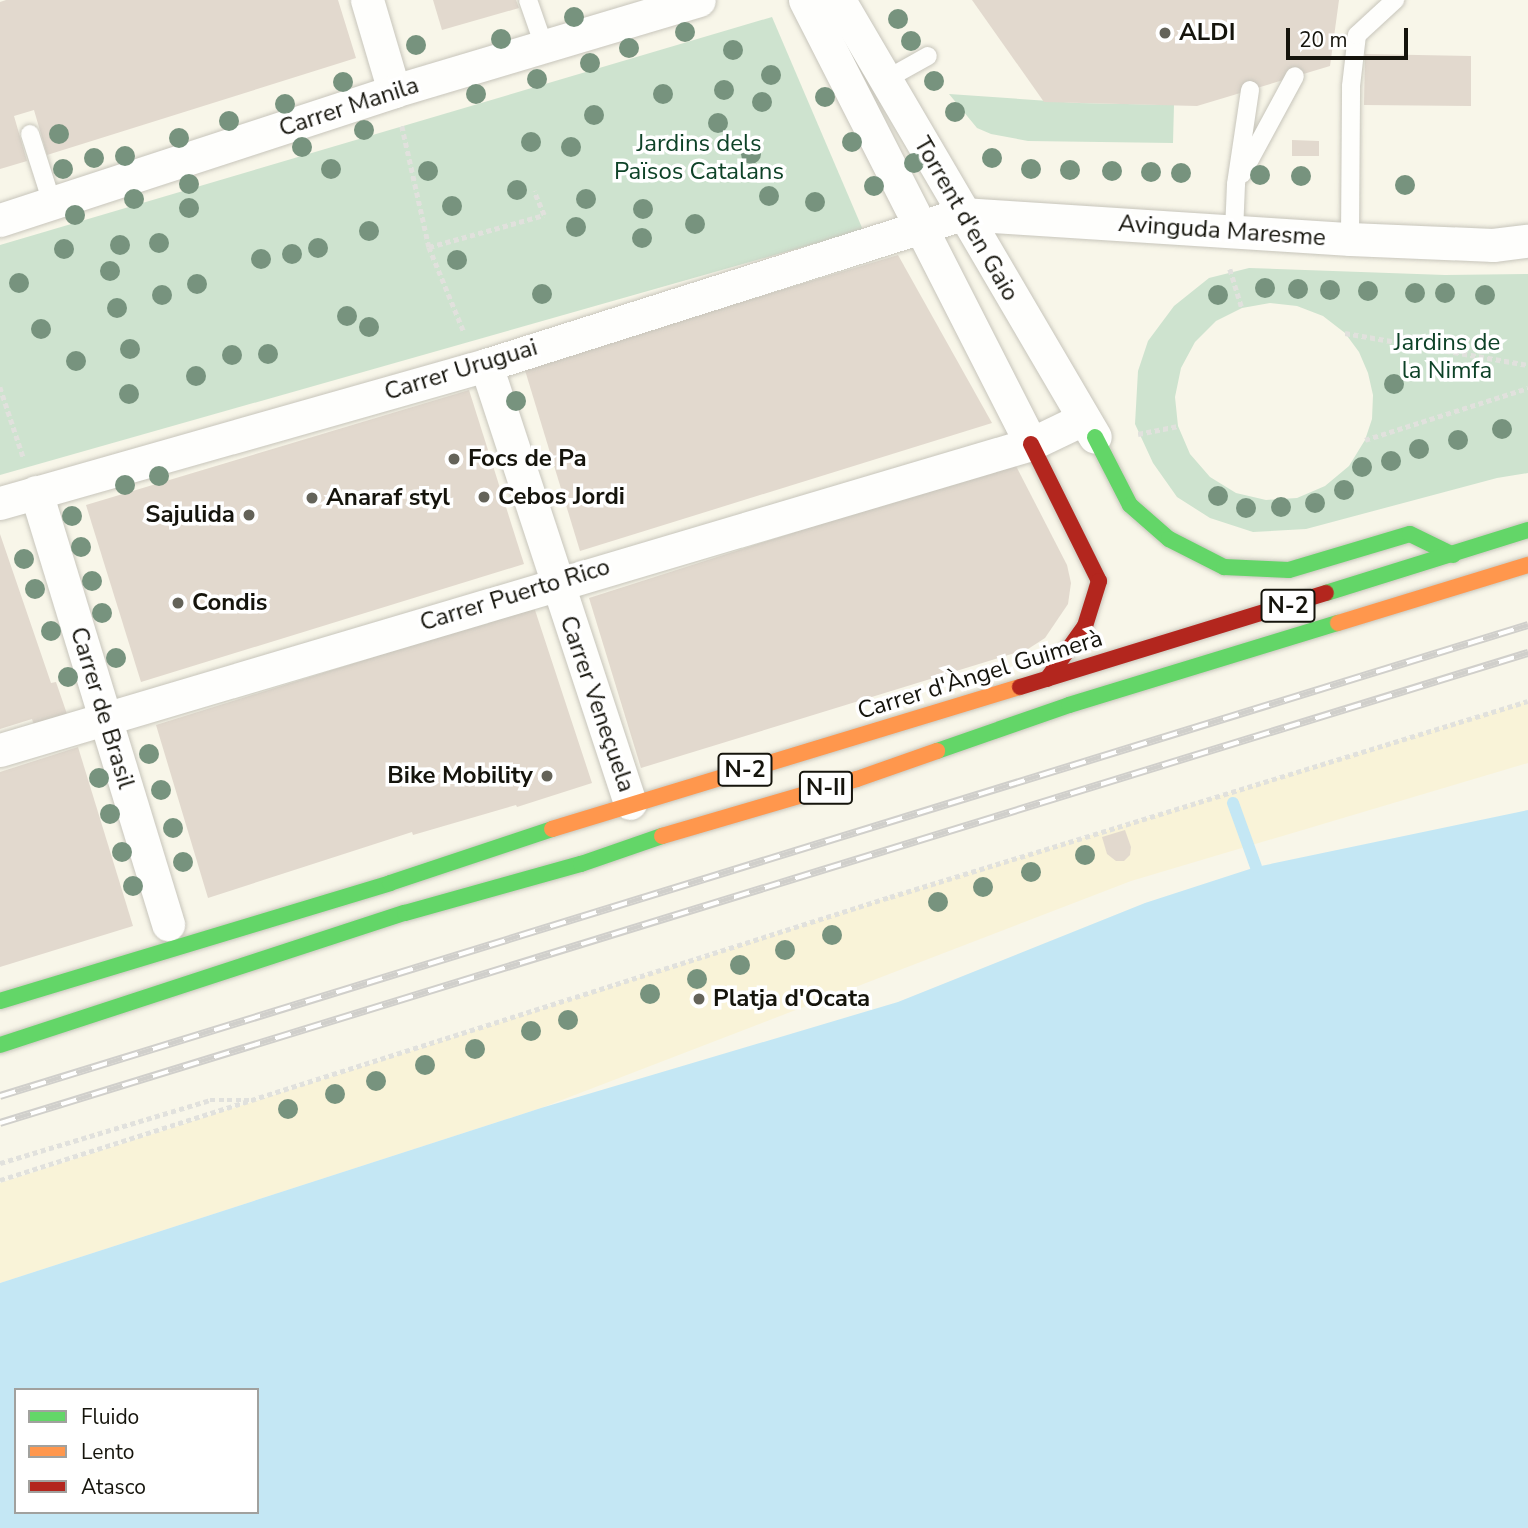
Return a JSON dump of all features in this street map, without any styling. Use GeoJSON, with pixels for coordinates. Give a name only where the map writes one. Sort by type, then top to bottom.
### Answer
{"type":"FeatureCollection","features":[{"type":"Feature","properties":{"kind":"main road"},"geometry":{"type":"LineString","coordinates":[[1089,428],[1130,505],[1169,539],[1224,567],[1289,570],[1410,534],[1453,555]]}},
{"type":"Feature","properties":{"kind":"main road"},"geometry":{"type":"LineString","coordinates":[[1031,444],[1099,581],[1085,626],[1047,679]]}},
{"type":"Feature","properties":{"kind":"main road","name":"Carrer d'Àngel Guimerà"},"geometry":{"type":"LineString","coordinates":[[0,1001],[445,864],[630,803],[1047,679],[1528,530]]}},
{"type":"Feature","properties":{"kind":"main road","name":"N-II"},"geometry":{"type":"LineString","coordinates":[[195,981],[405,913],[857,779],[1069,705],[1528,565]]}},
{"type":"Feature","properties":{"kind":"main road"},"geometry":{"type":"LineString","coordinates":[[0,1028],[195,981]]}},
{"type":"Feature","properties":{"kind":"main road"},"geometry":{"type":"LineString","coordinates":[[0,1045],[195,981]]}},
{"type":"Feature","properties":{"kind":"street"},"geometry":{"type":"LineString","coordinates":[[367,0],[394,91]]}},
{"type":"Feature","properties":{"kind":"street","name":"Carrer Manila"},"geometry":{"type":"LineString","coordinates":[[0,220],[394,91],[699,0]]}},
{"type":"Feature","properties":{"kind":"street","name":"Torrent d'en Gaio"},"geometry":{"type":"LineString","coordinates":[[805,0],[1031,444]]}},
{"type":"Feature","properties":{"kind":"street","name":"Torrent d'en Gaio"},"geometry":{"type":"LineString","coordinates":[[839,0],[1089,428]]}},
{"type":"Feature","properties":{"kind":"street","name":"Avinguda Maresme"},"geometry":{"type":"LineString","coordinates":[[919,228],[962,214],[1350,239],[1493,245],[1528,241]]}},
{"type":"Feature","properties":{"kind":"street","name":"Carrer Uruguai"},"geometry":{"type":"LineString","coordinates":[[0,503],[486,365],[919,228]]}},
{"type":"Feature","properties":{"kind":"street","name":"Carrer Veneçuela"},"geometry":{"type":"LineString","coordinates":[[486,365],[630,803]]}},
{"type":"Feature","properties":{"kind":"street","name":"Carrer Puerto Rico"},"geometry":{"type":"LineString","coordinates":[[0,750],[556,583],[1089,428]]}},
{"type":"Feature","properties":{"kind":"street","name":"Carrer de Brasil"},"geometry":{"type":"LineString","coordinates":[[36,492],[168,925]]}},
{"type":"Feature","properties":{"kind":"lane"},"geometry":{"type":"LineString","coordinates":[[528,0],[544,46]]}},
{"type":"Feature","properties":{"kind":"lane"},"geometry":{"type":"LineString","coordinates":[[1350,239],[1352,86],[1357,35],[1395,0]]}},
{"type":"Feature","properties":{"kind":"lane"},"geometry":{"type":"LineString","coordinates":[[885,80],[928,56]]}},
{"type":"Feature","properties":{"kind":"lane"},"geometry":{"type":"LineString","coordinates":[[1236,184],[1295,76]]}},
{"type":"Feature","properties":{"kind":"lane"},"geometry":{"type":"LineString","coordinates":[[1234,232],[1236,184],[1250,90]]}},
{"type":"Feature","properties":{"kind":"lane"},"geometry":{"type":"LineString","coordinates":[[30,134],[52,203]]}},
{"type":"Feature","properties":{"kind":"path"},"geometry":{"type":"LineString","coordinates":[[394,91],[429,247],[472,352],[486,365]]}},
{"type":"Feature","properties":{"kind":"path"},"geometry":{"type":"LineString","coordinates":[[429,247],[544,215],[534,191]]}},
{"type":"Feature","properties":{"kind":"path"},"geometry":{"type":"LineString","coordinates":[[1345,333],[1528,365]]}},
{"type":"Feature","properties":{"kind":"path"},"geometry":{"type":"LineString","coordinates":[[0,387],[36,492]]}},
{"type":"Feature","properties":{"kind":"path"},"geometry":{"type":"LineString","coordinates":[[1365,440],[1528,388]]}},
{"type":"Feature","properties":{"kind":"path"},"geometry":{"type":"LineString","coordinates":[[0,1180],[890,897],[1528,701]]}},
{"type":"Feature","properties":{"kind":"path"},"geometry":{"type":"LineString","coordinates":[[0,1163],[210,1100],[257,1100]]}},
{"type":"Feature","properties":{"kind":"green space","name":"Jardins dels Països Catalans"},"geometry":{"type":"Polygon","coordinates":[[[772,17],[863,230],[0,475],[0,245],[772,17]]]}},
{"type":"Feature","properties":{"kind":"green space"},"geometry":{"type":"Polygon","coordinates":[[[949,94],[1078,103],[1174,105],[1173,143],[1028,141],[991,134],[977,128],[949,94]]]}},
{"type":"Feature","properties":{"kind":"green space","name":"Jardins de la Nimfa"},"geometry":{"type":"Polygon","coordinates":[[[1249,268],[1445,275],[1528,274],[1528,473],[1497,478],[1306,529],[1253,532],[1210,518],[1177,497],[1153,463],[1135,424],[1138,371],[1148,341],[1174,306],[1209,278],[1249,268]],[[1270,303],[1242,308],[1216,321],[1195,342],[1181,368],[1175,397],[1178,426],[1190,454],[1210,477],[1236,493],[1266,500],[1297,498],[1325,486],[1349,466],[1365,440],[1372,419],[1373,395],[1359,352],[1345,333],[1323,316],[1297,306],[1270,303]]]}},
{"type":"Feature","properties":{"kind":"sand","name":"Platja d'Ocata"},"geometry":{"type":"Polygon","coordinates":[[[1528,701],[1528,763],[1131,881],[541,1108],[0,1283],[0,1183],[890,897],[1528,701]]]}},
{"type":"Feature","properties":{"kind":"water"},"geometry":{"type":"Polygon","coordinates":[[[1528,810],[1528,1528],[0,1528],[0,1283],[541,1108],[898,1002],[1145,903],[1256,867],[1528,810]]]}},
{"type":"Feature","properties":{"kind":"building"},"geometry":{"type":"Polygon","coordinates":[[[338,0],[356,58],[47,155],[34,110],[14,116],[27,161],[0,169],[0,2],[338,0]]]}},
{"type":"Feature","properties":{"kind":"building"},"geometry":{"type":"Polygon","coordinates":[[[433,0],[516,0],[519,8],[442,30],[433,0]]]}},
{"type":"Feature","properties":{"kind":"building","name":"ALDI"},"geometry":{"type":"Polygon","coordinates":[[[972,0],[1339,0],[1330,66],[1197,106],[1044,102],[972,0]]]}},
{"type":"Feature","properties":{"kind":"building"},"geometry":{"type":"Polygon","coordinates":[[[1365,54],[1471,56],[1471,106],[1364,105],[1365,54]]]}},
{"type":"Feature","properties":{"kind":"building"},"geometry":{"type":"Polygon","coordinates":[[[1292,140],[1319,141],[1319,156],[1292,156],[1292,140]]]}},
{"type":"Feature","properties":{"kind":"building"},"geometry":{"type":"Polygon","coordinates":[[[898,255],[992,423],[580,551],[524,367],[898,255]]]}},
{"type":"Feature","properties":{"kind":"building"},"geometry":{"type":"Polygon","coordinates":[[[469,390],[524,564],[141,682],[86,505],[469,390]]]}},
{"type":"Feature","properties":{"kind":"building"},"geometry":{"type":"Polygon","coordinates":[[[1014,462],[1067,565],[1071,583],[1068,604],[1045,638],[1028,649],[641,768],[589,598],[1014,462]]]}},
{"type":"Feature","properties":{"kind":"building"},"geometry":{"type":"Polygon","coordinates":[[[0,534],[51,683],[56,682],[67,714],[34,725],[32,719],[0,729],[0,534]]]}},
{"type":"Feature","properties":{"kind":"building"},"geometry":{"type":"Polygon","coordinates":[[[534,607],[592,783],[517,807],[516,805],[413,835],[412,832],[208,898],[156,725],[534,607]]]}},
{"type":"Feature","properties":{"kind":"building"},"geometry":{"type":"Polygon","coordinates":[[[78,747],[133,926],[0,967],[0,772],[78,747]]]}},
{"type":"Feature","properties":{"kind":"building"},"geometry":{"type":"Polygon","coordinates":[[[1125,830],[1131,847],[1130,855],[1124,861],[1116,861],[1107,854],[1102,837],[1125,830]]]}},
{"type":"Feature","properties":{"kind":"waterway","name":"Torrent d'en Gaio"},"geometry":{"type":"LineString","coordinates":[[1233,803],[1256,867]]}},
{"type":"Feature","properties":{"kind":"railway"},"geometry":{"type":"LineString","coordinates":[[0,1096],[1528,625]]}},
{"type":"Feature","properties":{"kind":"railway"},"geometry":{"type":"LineString","coordinates":[[0,1123],[1528,653]]}},
{"type":"Feature","properties":{"kind":"traffic: fast"},"geometry":{"type":"LineString","coordinates":[[1095,437],[1130,505],[1169,539],[1224,567],[1289,570],[1410,534],[1453,555]]}},
{"type":"Feature","properties":{"kind":"traffic: fast"},"geometry":{"type":"LineString","coordinates":[[1326,593],[1528,530]]}},
{"type":"Feature","properties":{"kind":"traffic: fast"},"geometry":{"type":"LineString","coordinates":[[937,751],[1069,705],[1338,623]]}},
{"type":"Feature","properties":{"kind":"traffic: fast"},"geometry":{"type":"LineString","coordinates":[[0,1001],[390,883],[552,829]]}},
{"type":"Feature","properties":{"kind":"traffic: fast"},"geometry":{"type":"LineString","coordinates":[[0,1045],[405,913],[581,864],[662,836]]}},
{"type":"Feature","properties":{"kind":"traffic: slow"},"geometry":{"type":"LineString","coordinates":[[1338,623],[1528,565]]}},
{"type":"Feature","properties":{"kind":"traffic: slow"},"geometry":{"type":"LineString","coordinates":[[552,829],[1020,687]]}},
{"type":"Feature","properties":{"kind":"traffic: slow"},"geometry":{"type":"LineString","coordinates":[[662,836],[857,779],[937,751]]}},
{"type":"Feature","properties":{"kind":"traffic: jam"},"geometry":{"type":"LineString","coordinates":[[1031,444],[1099,581],[1085,626],[1047,679]]}},
{"type":"Feature","properties":{"kind":"traffic: jam"},"geometry":{"type":"LineString","coordinates":[[1020,687],[1326,593]]}},
{"type":"Feature","properties":{"kind":"place","name":"ALDI"},"geometry":{"type":"Point","coordinates":[1165,33]}},
{"type":"Feature","properties":{"kind":"place","name":"Focs de Pa"},"geometry":{"type":"Point","coordinates":[454,459]}},
{"type":"Feature","properties":{"kind":"place","name":"Cebos Jordi"},"geometry":{"type":"Point","coordinates":[484,497]}},
{"type":"Feature","properties":{"kind":"place","name":"Anaraf styl"},"geometry":{"type":"Point","coordinates":[312,498]}},
{"type":"Feature","properties":{"kind":"place","name":"Sajulida"},"geometry":{"type":"Point","coordinates":[249,515]}},
{"type":"Feature","properties":{"kind":"place","name":"Condis"},"geometry":{"type":"Point","coordinates":[178,603]}},
{"type":"Feature","properties":{"kind":"place","name":"Bike Mobility"},"geometry":{"type":"Point","coordinates":[547,776]}},
{"type":"Feature","properties":{"kind":"place","name":"Platja d'Ocata"},"geometry":{"type":"Point","coordinates":[699,999]}}]}
